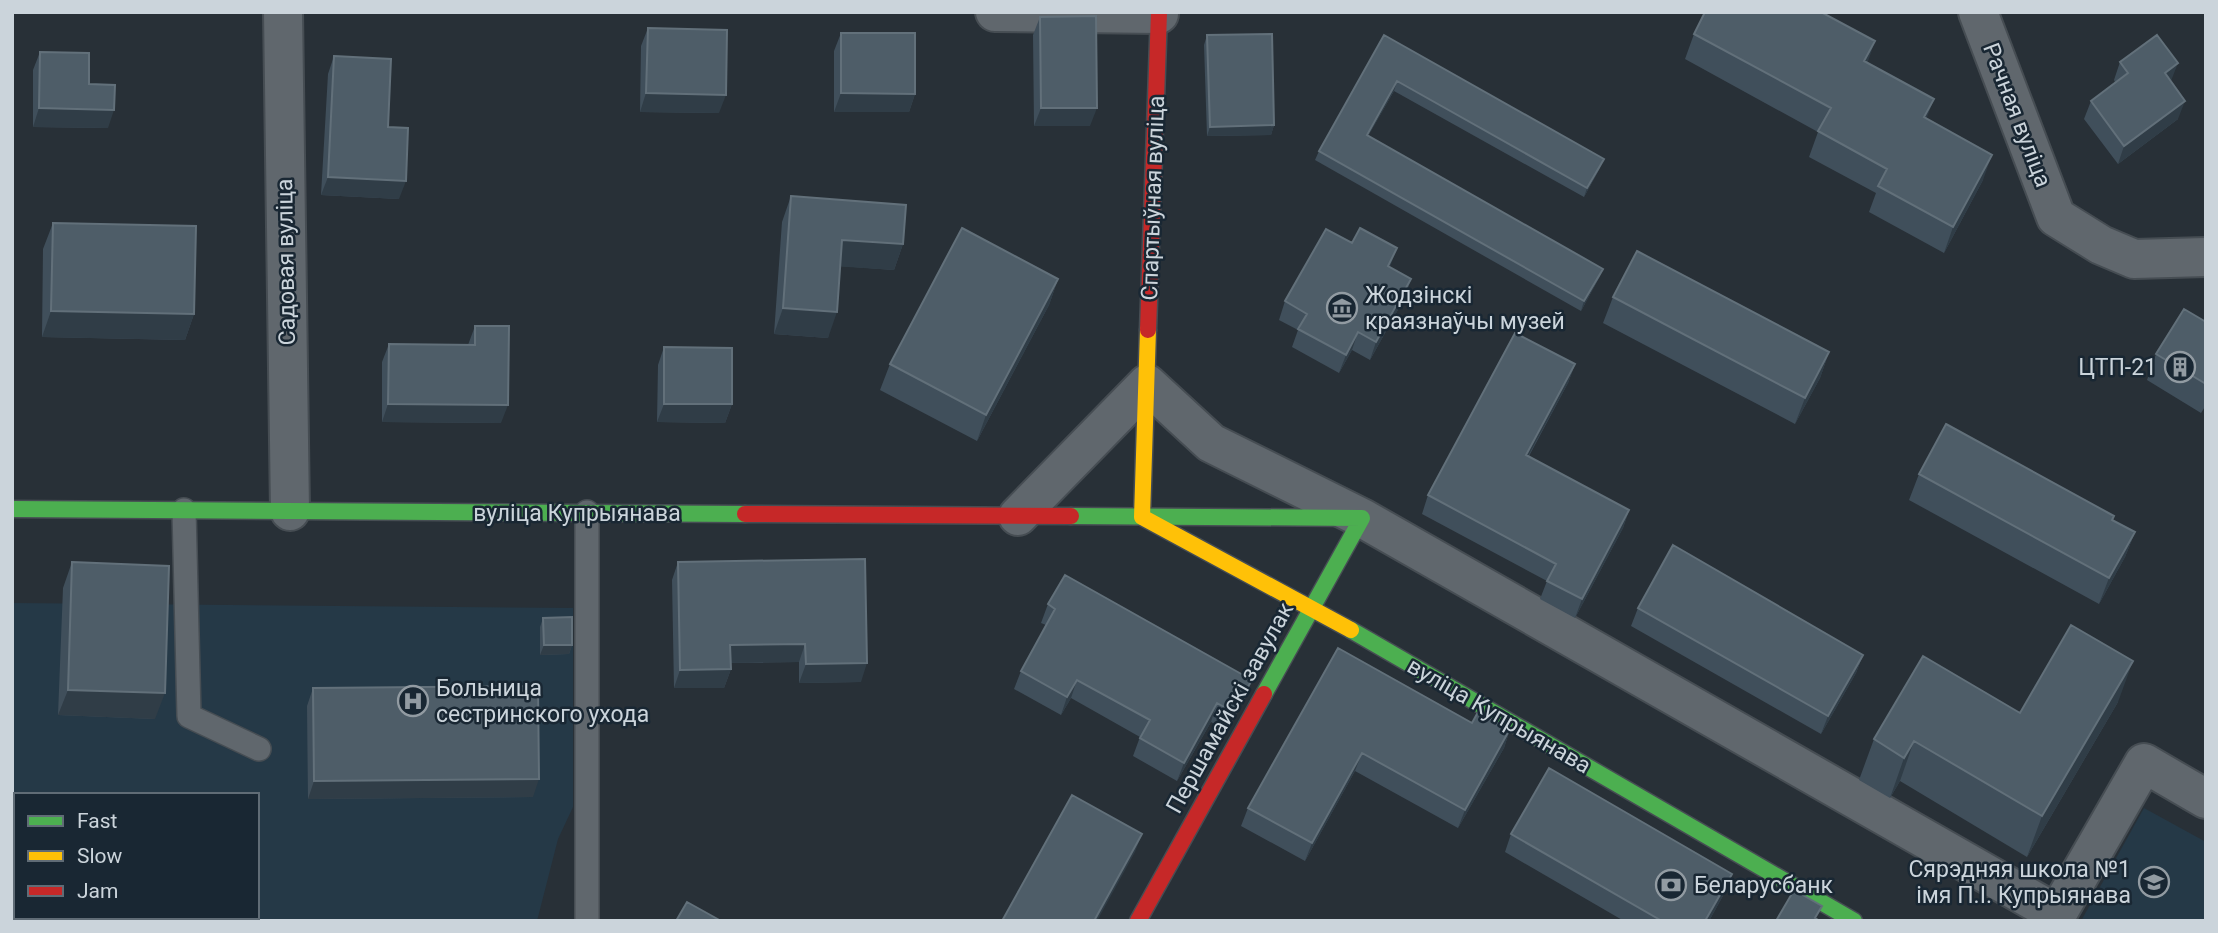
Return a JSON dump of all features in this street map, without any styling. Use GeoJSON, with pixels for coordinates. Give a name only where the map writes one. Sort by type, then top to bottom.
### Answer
{"type":"FeatureCollection","features":[{"type":"Feature","properties":{"kind":"street","name":"Садовая вуліца"},"geometry":{"type":"LineString","coordinates":[[283,12],[290,511]]}},
{"type":"Feature","properties":{"kind":"street"},"geometry":{"type":"LineString","coordinates":[[995,12],[1159,13]]}},
{"type":"Feature","properties":{"kind":"street","name":"Рачная вуліца"},"geometry":{"type":"LineString","coordinates":[[1978,12],[2056,217],[2101,245],[2134,259],[2206,257]]}},
{"type":"Feature","properties":{"kind":"street","name":"Спартыўная вуліца"},"geometry":{"type":"LineString","coordinates":[[1142,517],[1159,13]]}},
{"type":"Feature","properties":{"kind":"street","name":"вуліца Купрыянава"},"geometry":{"type":"LineString","coordinates":[[1147,384],[1211,443],[1362,518],[2055,917]]}},
{"type":"Feature","properties":{"kind":"street"},"geometry":{"type":"LineString","coordinates":[[1018,516],[1147,384]]}},
{"type":"Feature","properties":{"kind":"street","name":"вуліца Купрыянава"},"geometry":{"type":"LineString","coordinates":[[12,509],[1362,518]]}},
{"type":"Feature","properties":{"kind":"street","name":"вуліца Купрыянава"},"geometry":{"type":"LineString","coordinates":[[1142,517],[1312,608],[1854,921]]}},
{"type":"Feature","properties":{"kind":"street","name":"Першамайскі завулак"},"geometry":{"type":"LineString","coordinates":[[1138,921],[1362,518]]}},
{"type":"Feature","properties":{"kind":"street"},"geometry":{"type":"LineString","coordinates":[[2055,917],[2144,763],[2206,799]]}},
{"type":"Feature","properties":{"kind":"lane"},"geometry":{"type":"LineString","coordinates":[[184,510],[189,716],[259,749]]}},
{"type":"Feature","properties":{"kind":"lane"},"geometry":{"type":"LineString","coordinates":[[587,512],[587,921]]}},
{"type":"Feature","properties":{"kind":"shaded area","name":"Больница сестринского ухода"},"geometry":{"type":"Polygon","coordinates":[[[12,603],[573,608],[573,807],[558,839],[537,921],[12,921],[12,603]]]}},
{"type":"Feature","properties":{"kind":"shaded area","name":"Сярэдняя школа №1 імя П.І. Купрыянава"},"geometry":{"type":"Polygon","coordinates":[[[2144,808],[2206,842],[2206,921],[2081,921],[2144,808]]]}},
{"type":"Feature","properties":{"kind":"building"},"geometry":{"type":"Polygon","coordinates":[[[1705,12],[1821,12],[1875,41],[1864,61],[1934,99],[1924,117],[1992,155],[1953,227],[1878,186],[1887,169],[1818,131],[1831,108],[1694,34],[1705,12]]]}},
{"type":"Feature","properties":{"kind":"building"},"geometry":{"type":"Polygon","coordinates":[[[1096,16],[1097,108],[1041,108],[1040,17],[1096,16]]]}},
{"type":"Feature","properties":{"kind":"building"},"geometry":{"type":"Polygon","coordinates":[[[648,28],[727,30],[726,95],[646,93],[648,28]]]}},
{"type":"Feature","properties":{"kind":"building"},"geometry":{"type":"Polygon","coordinates":[[[841,33],[915,33],[915,94],[841,93],[841,33]]]}},
{"type":"Feature","properties":{"kind":"building"},"geometry":{"type":"Polygon","coordinates":[[[1272,34],[1274,125],[1210,127],[1207,35],[1272,34]]]}},
{"type":"Feature","properties":{"kind":"building"},"geometry":{"type":"Polygon","coordinates":[[[1384,35],[1604,159],[1587,188],[1397,81],[1367,135],[1603,269],[1584,301],[1319,151],[1384,35]]]}},
{"type":"Feature","properties":{"kind":"building"},"geometry":{"type":"Polygon","coordinates":[[[2157,35],[2178,63],[2165,73],[2185,101],[2124,146],[2091,101],[2128,73],[2120,62],[2157,35]]]}},
{"type":"Feature","properties":{"kind":"building"},"geometry":{"type":"Polygon","coordinates":[[[40,52],[89,53],[89,84],[115,85],[114,110],[39,108],[40,52]]]}},
{"type":"Feature","properties":{"kind":"building"},"geometry":{"type":"Polygon","coordinates":[[[334,56],[391,59],[388,127],[408,128],[406,181],[328,177],[334,56]]]}},
{"type":"Feature","properties":{"kind":"building"},"geometry":{"type":"Polygon","coordinates":[[[791,196],[906,205],[903,244],[842,240],[837,312],[783,308],[791,196]]]}},
{"type":"Feature","properties":{"kind":"building"},"geometry":{"type":"Polygon","coordinates":[[[53,223],[196,226],[194,314],[51,311],[53,223]]]}},
{"type":"Feature","properties":{"kind":"building"},"geometry":{"type":"Polygon","coordinates":[[[962,228],[1058,279],[986,415],[890,364],[962,228]]]}},
{"type":"Feature","properties":{"kind":"building","name":"Жодзінскі краязнаўчы музей"},"geometry":{"type":"Polygon","coordinates":[[[1360,228],[1397,248],[1388,266],[1411,279],[1376,342],[1358,332],[1346,355],[1298,329],[1307,314],[1285,301],[1326,229],[1352,243],[1360,228]]]}},
{"type":"Feature","properties":{"kind":"building"},"geometry":{"type":"Polygon","coordinates":[[[1637,251],[1829,352],[1805,398],[1613,297],[1637,251]]]}},
{"type":"Feature","properties":{"kind":"building"},"geometry":{"type":"Polygon","coordinates":[[[2184,309],[2206,322],[2206,384],[2156,354],[2184,309]]]}},
{"type":"Feature","properties":{"kind":"building"},"geometry":{"type":"Polygon","coordinates":[[[475,326],[509,326],[508,405],[388,404],[389,344],[475,345],[475,326]]]}},
{"type":"Feature","properties":{"kind":"building"},"geometry":{"type":"Polygon","coordinates":[[[1515,333],[1575,364],[1526,455],[1629,510],[1582,599],[1547,581],[1556,564],[1428,495],[1515,333]]]}},
{"type":"Feature","properties":{"kind":"building"},"geometry":{"type":"Polygon","coordinates":[[[664,347],[732,348],[732,404],[664,404],[664,347]]]}},
{"type":"Feature","properties":{"kind":"building"},"geometry":{"type":"Polygon","coordinates":[[[1946,424],[2114,516],[2112,520],[2135,532],[2109,578],[1919,474],[1946,424]]]}},
{"type":"Feature","properties":{"kind":"building"},"geometry":{"type":"Polygon","coordinates":[[[1673,545],[1863,655],[1828,716],[1638,608],[1673,545]]]}},
{"type":"Feature","properties":{"kind":"building"},"geometry":{"type":"Polygon","coordinates":[[[865,559],[867,663],[806,664],[805,644],[730,645],[731,669],[680,670],[678,562],[865,559]]]}},
{"type":"Feature","properties":{"kind":"building"},"geometry":{"type":"Polygon","coordinates":[[[72,562],[169,566],[165,693],[68,690],[72,562]]]}},
{"type":"Feature","properties":{"kind":"building"},"geometry":{"type":"Polygon","coordinates":[[[1065,575],[1252,680],[1233,712],[1217,703],[1184,763],[1140,738],[1150,720],[1077,680],[1067,697],[1021,671],[1055,609],[1048,604],[1065,575]]]}},
{"type":"Feature","properties":{"kind":"building"},"geometry":{"type":"Polygon","coordinates":[[[572,617],[572,645],[544,645],[543,618],[572,617]]]}},
{"type":"Feature","properties":{"kind":"building"},"geometry":{"type":"Polygon","coordinates":[[[2071,625],[2133,661],[2042,816],[1914,741],[1904,758],[1874,739],[1923,656],[2020,713],[2071,625]]]}},
{"type":"Feature","properties":{"kind":"building"},"geometry":{"type":"Polygon","coordinates":[[[1338,648],[1472,723],[1478,712],[1510,729],[1465,810],[1362,753],[1312,843],[1248,808],[1338,648]]]}},
{"type":"Feature","properties":{"kind":"building"},"geometry":{"type":"Polygon","coordinates":[[[538,686],[539,779],[314,781],[313,688],[538,686]]]}},
{"type":"Feature","properties":{"kind":"building"},"geometry":{"type":"Polygon","coordinates":[[[1549,768],[1732,874],[1705,921],[1662,921],[1511,834],[1549,768]]]}},
{"type":"Feature","properties":{"kind":"building"},"geometry":{"type":"Polygon","coordinates":[[[1072,795],[1142,834],[1094,921],[1002,921],[1072,795]]]}},
{"type":"Feature","properties":{"kind":"building"},"geometry":{"type":"Polygon","coordinates":[[[1794,890],[1822,906],[1815,918],[1820,921],[1776,921],[1794,890]]]}},
{"type":"Feature","properties":{"kind":"building"},"geometry":{"type":"Polygon","coordinates":[[[687,902],[721,921],[676,921],[687,902]]]}},
{"type":"Feature","properties":{"kind":"traffic: fast"},"geometry":{"type":"LineString","coordinates":[[12,509],[745,514]]}},
{"type":"Feature","properties":{"kind":"traffic: fast"},"geometry":{"type":"LineString","coordinates":[[1071,516],[1362,518],[1264,694]]}},
{"type":"Feature","properties":{"kind":"traffic: fast"},"geometry":{"type":"LineString","coordinates":[[1351,630],[1854,921]]}},
{"type":"Feature","properties":{"kind":"traffic: slow"},"geometry":{"type":"LineString","coordinates":[[1148,330],[1142,517],[1351,630]]}},
{"type":"Feature","properties":{"kind":"traffic: jam"},"geometry":{"type":"LineString","coordinates":[[1148,330],[1159,12]]}},
{"type":"Feature","properties":{"kind":"traffic: jam"},"geometry":{"type":"LineString","coordinates":[[745,514],[1071,516]]}},
{"type":"Feature","properties":{"kind":"traffic: jam"},"geometry":{"type":"LineString","coordinates":[[1138,921],[1264,694]]}},
{"type":"Feature","properties":{"kind":"place","name":"Жодзінскі краязнаўчы музей"},"geometry":{"type":"Point","coordinates":[1342,308]}},
{"type":"Feature","properties":{"kind":"place","name":"ЦТП-21"},"geometry":{"type":"Point","coordinates":[2180,367]}},
{"type":"Feature","properties":{"kind":"place","name":"Больница сестринского ухода"},"geometry":{"type":"Point","coordinates":[413,701]}},
{"type":"Feature","properties":{"kind":"place","name":"Сярэдняя школа №1 імя П.І. Купрыянава"},"geometry":{"type":"Point","coordinates":[2154,882]}},
{"type":"Feature","properties":{"kind":"place","name":"Беларусбанк"},"geometry":{"type":"Point","coordinates":[1671,885]}}]}
